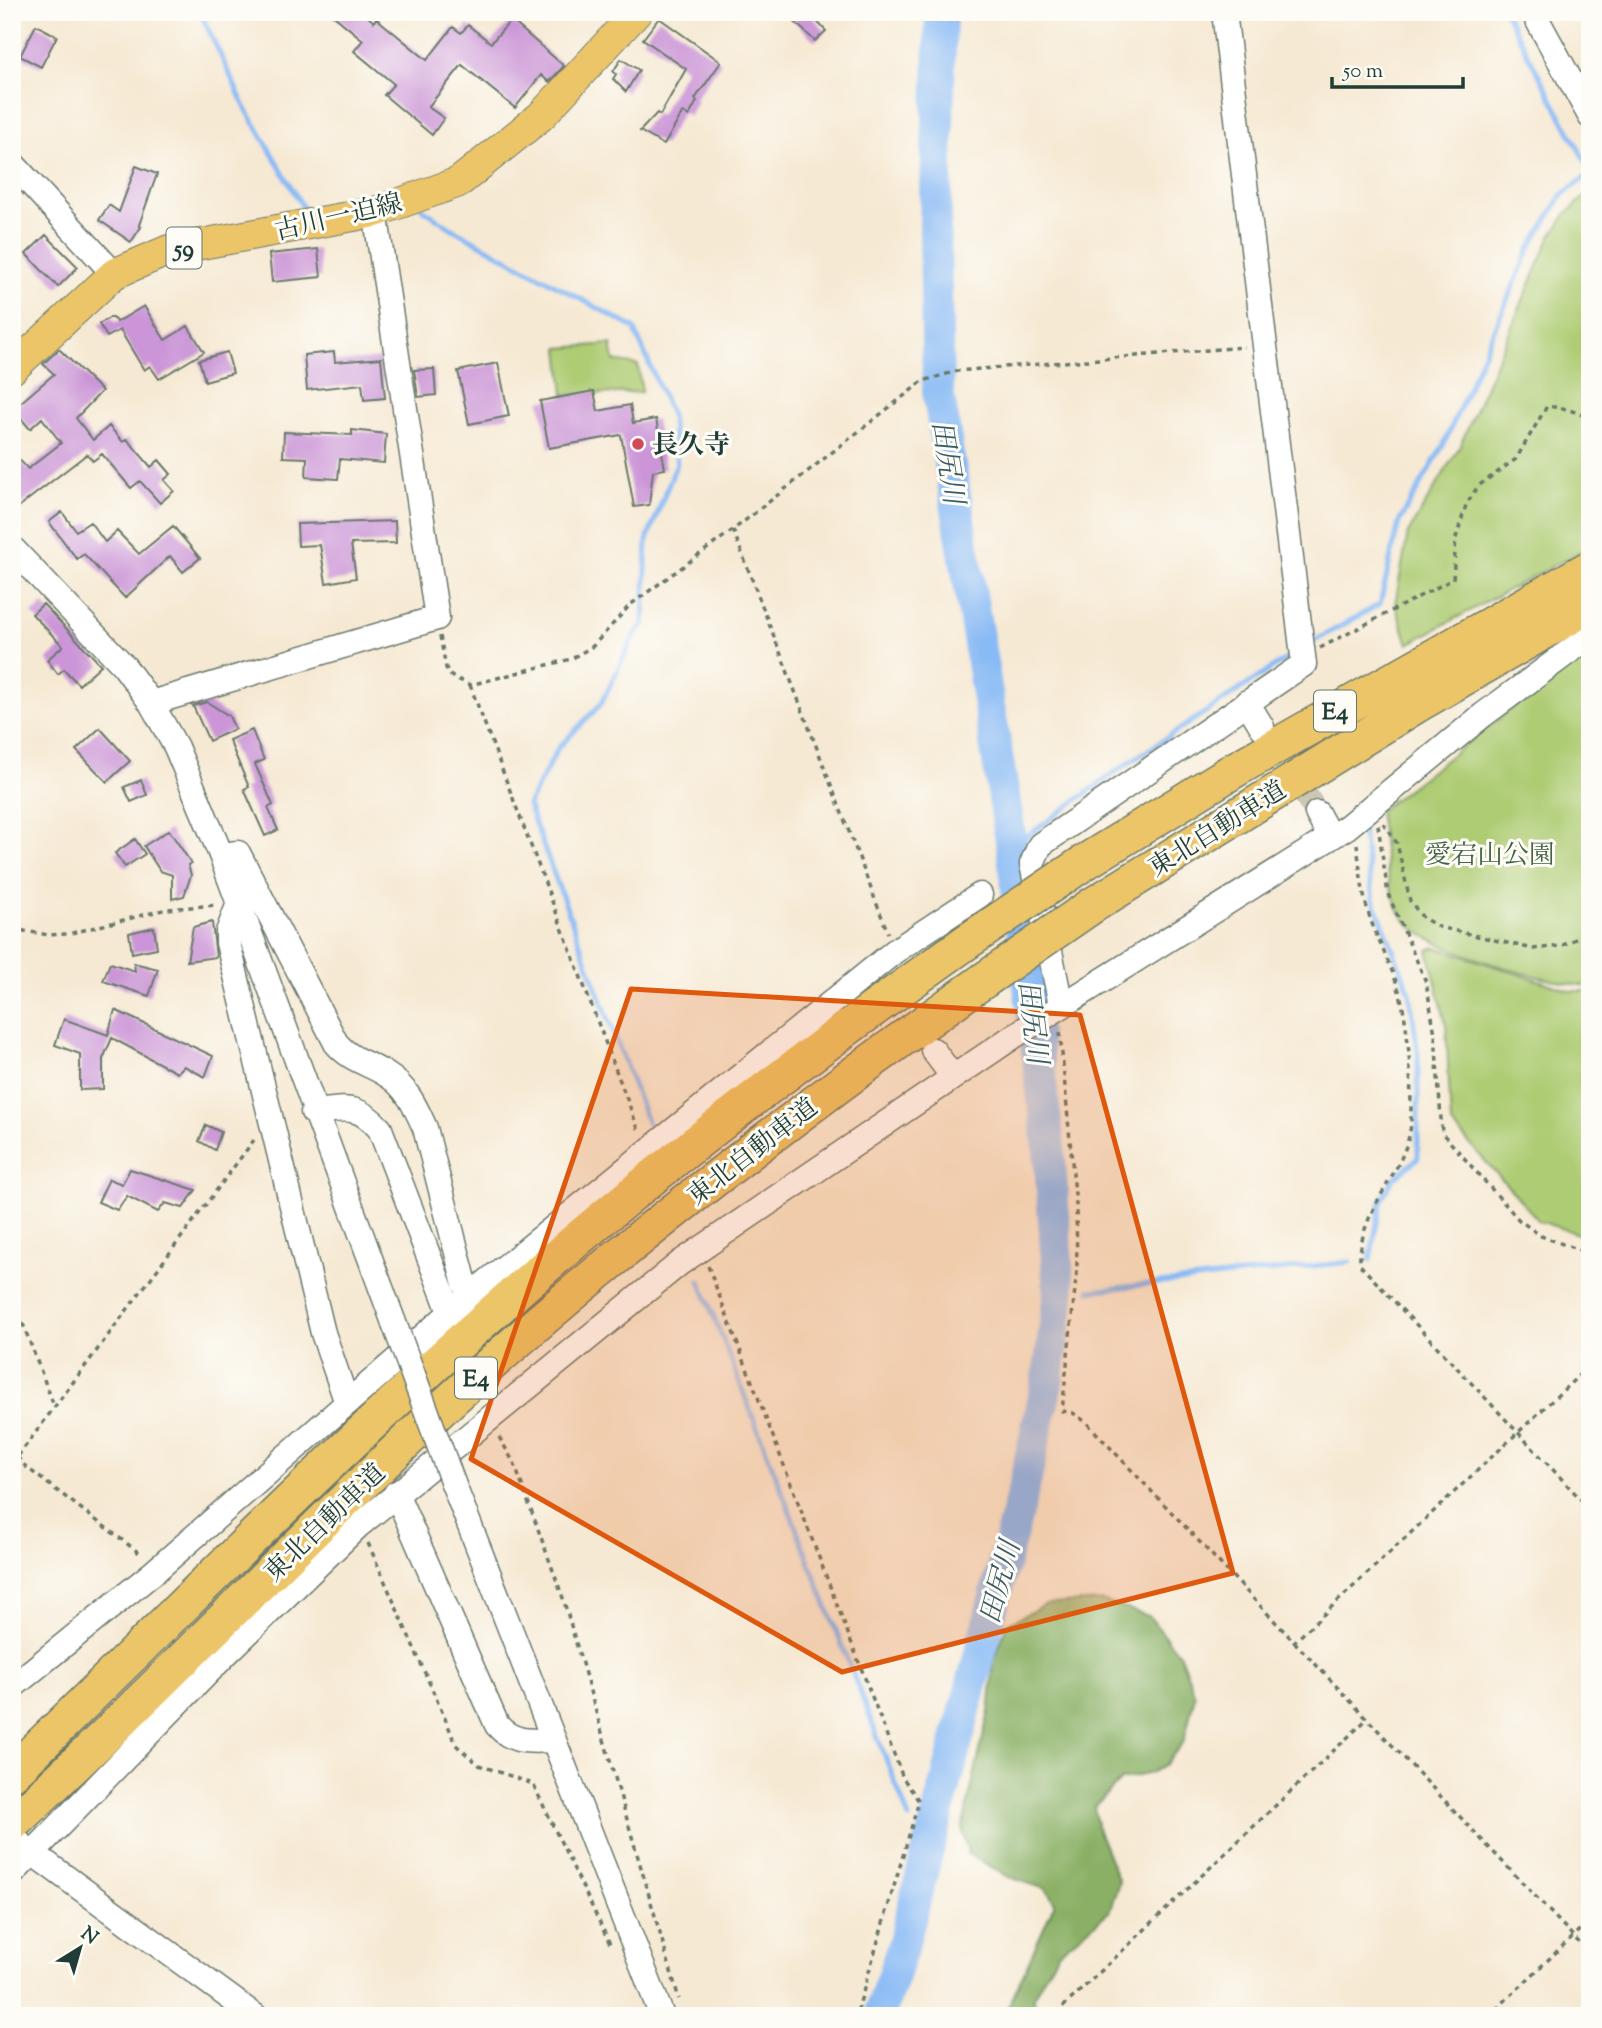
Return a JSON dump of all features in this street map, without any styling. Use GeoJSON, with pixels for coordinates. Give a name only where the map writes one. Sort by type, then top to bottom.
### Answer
{"type":"FeatureCollection","features":[{"type":"Feature","properties":{"kind":"highway","name":"東北自動車道"},"geometry":{"type":"LineString","coordinates":[[12,1773],[369,1425],[492,1313],[721,1121],[968,941],[1085,862],[1247,762],[1590,568]]}},
{"type":"Feature","properties":{"kind":"highway","name":"東北自動車道"},"geometry":{"type":"LineString","coordinates":[[12,1824],[395,1452],[516,1342],[632,1244],[741,1158],[983,981],[1093,905],[1418,704],[1590,605]]}},
{"type":"Feature","properties":{"kind":"main road","name":"古川一迫線"},"geometry":{"type":"LineString","coordinates":[[12,369],[114,274],[169,250],[396,204],[459,182],[541,116],[637,12]]}},
{"type":"Feature","properties":{"kind":"street"},"geometry":{"type":"LineString","coordinates":[[1057,1009],[1032,864],[1040,845],[1304,664],[1224,12]]}},
{"type":"Feature","properties":{"kind":"street"},"geometry":{"type":"LineString","coordinates":[[1533,12],[1590,116]]}},
{"type":"Feature","properties":{"kind":"street"},"geometry":{"type":"LineString","coordinates":[[12,163],[114,274]]}},
{"type":"Feature","properties":{"kind":"street"},"geometry":{"type":"LineString","coordinates":[[151,703],[437,618],[396,204]]}},
{"type":"Feature","properties":{"kind":"street"},"geometry":{"type":"LineString","coordinates":[[12,548],[124,666],[151,703],[176,747],[221,855],[313,1112],[453,1483],[554,1740],[671,2011]]}},
{"type":"Feature","properties":{"kind":"street"},"geometry":{"type":"LineString","coordinates":[[12,1874],[227,1653],[358,1526],[488,1417],[701,1248],[1014,1036],[1339,832],[1483,715],[1590,636]]}},
{"type":"Feature","properties":{"kind":"street"},"geometry":{"type":"LineString","coordinates":[[1247,702],[1262,727]]}},
{"type":"Feature","properties":{"kind":"street"},"geometry":{"type":"LineString","coordinates":[[1317,813],[1339,832]]}},
{"type":"Feature","properties":{"kind":"street"},"geometry":{"type":"LineString","coordinates":[[221,855],[238,853],[336,1043],[347,1056],[387,1075],[401,1086],[414,1105],[425,1128],[466,1284],[473,1293]]}},
{"type":"Feature","properties":{"kind":"street"},"geometry":{"type":"LineString","coordinates":[[12,1687],[153,1572],[473,1293],[647,1151],[881,977],[895,951],[980,895]]}},
{"type":"Feature","properties":{"kind":"street"},"geometry":{"type":"LineString","coordinates":[[239,903],[228,932],[228,943],[323,1334],[347,1403]]}},
{"type":"Feature","properties":{"kind":"street"},"geometry":{"type":"LineString","coordinates":[[933,1050],[953,1077]]}},
{"type":"Feature","properties":{"kind":"street"},"geometry":{"type":"LineString","coordinates":[[313,1112],[355,1108],[367,1114],[380,1129],[450,1312]]}},
{"type":"Feature","properties":{"kind":"street"},"geometry":{"type":"LineString","coordinates":[[396,1493],[497,1725],[505,1735],[518,1741],[554,1740]]}},
{"type":"Feature","properties":{"kind":"street"},"geometry":{"type":"LineString","coordinates":[[12,1838],[255,2016]]}},
{"type":"Feature","properties":{"kind":"path"},"geometry":{"type":"LineString","coordinates":[[437,618],[446,668],[451,676],[470,685],[571,659],[593,646],[630,605],[733,530],[923,381],[957,371],[1263,345]]}},
{"type":"Feature","properties":{"kind":"path"},"geometry":{"type":"LineString","coordinates":[[1303,657],[1453,579],[1457,538],[1466,505],[1478,486],[1516,459],[1547,406],[1567,409],[1590,418]]}},
{"type":"Feature","properties":{"kind":"path"},"geometry":{"type":"LineString","coordinates":[[733,530],[895,951]]}},
{"type":"Feature","properties":{"kind":"path"},"geometry":{"type":"LineString","coordinates":[[470,685],[647,1151]]}},
{"type":"Feature","properties":{"kind":"path"},"geometry":{"type":"LineString","coordinates":[[1372,807],[1397,843],[1410,901],[1423,918],[1451,931],[1533,949],[1562,946],[1590,932]]}},
{"type":"Feature","properties":{"kind":"path"},"geometry":{"type":"LineString","coordinates":[[1372,807],[1380,830],[1388,894],[1426,982],[1435,1034],[1442,1133],[1447,1142],[1519,1220],[1541,1236],[1590,1254]]}},
{"type":"Feature","properties":{"kind":"path"},"geometry":{"type":"LineString","coordinates":[[1339,832],[1357,843],[1363,896],[1402,1001],[1407,1032],[1410,1110],[1407,1145],[1374,1204],[1360,1251],[1360,1265],[1590,1509]]}},
{"type":"Feature","properties":{"kind":"path"},"geometry":{"type":"LineString","coordinates":[[12,929],[49,935],[68,934],[167,909],[239,903]]}},
{"type":"Feature","properties":{"kind":"path"},"geometry":{"type":"LineString","coordinates":[[1057,1009],[1076,1205],[1077,1270],[1062,1411],[1073,1413],[1086,1422],[1590,1954]]}},
{"type":"Feature","properties":{"kind":"path"},"geometry":{"type":"LineString","coordinates":[[12,1464],[272,1116]]}},
{"type":"Feature","properties":{"kind":"path"},"geometry":{"type":"LineString","coordinates":[[701,1248],[903,1778],[919,1801],[856,2016]]}},
{"type":"Feature","properties":{"kind":"path"},"geometry":{"type":"LineString","coordinates":[[12,1295],[54,1406]]}},
{"type":"Feature","properties":{"kind":"path"},"geometry":{"type":"LineString","coordinates":[[1293,1643],[1590,1365]]}},
{"type":"Feature","properties":{"kind":"path"},"geometry":{"type":"LineString","coordinates":[[488,1417],[514,1464],[563,1598],[678,1987],[671,2011]]}},
{"type":"Feature","properties":{"kind":"path"},"geometry":{"type":"LineString","coordinates":[[17,1457],[26,1467],[143,1555],[153,1572]]}},
{"type":"Feature","properties":{"kind":"path"},"geometry":{"type":"LineString","coordinates":[[358,1526],[375,1554],[457,1746],[479,1765],[533,1784],[614,1954]]}},
{"type":"Feature","properties":{"kind":"path"},"geometry":{"type":"LineString","coordinates":[[1063,2007],[1366,1720]]}},
{"type":"Feature","properties":{"kind":"path"},"geometry":{"type":"LineString","coordinates":[[1489,2016],[1590,1920]]}},
{"type":"Feature","properties":{"kind":"highlighted area"},"geometry":{"type":"Polygon","coordinates":[[[631,989],[1080,1015],[1233,1573],[842,1672],[471,1459],[631,989]]]}},
{"type":"Feature","properties":{"kind":"green space"},"geometry":{"type":"Polygon","coordinates":[[[1590,192],[1590,546],[1408,644],[1395,604],[1408,533],[1460,446],[1550,238],[1567,213],[1590,192]]]}},
{"type":"Feature","properties":{"kind":"green space"},"geometry":{"type":"Polygon","coordinates":[[[611,344],[614,361],[638,365],[642,392],[564,395],[559,348],[611,344]]]}},
{"type":"Feature","properties":{"kind":"green space","name":"愛宕山公園"},"geometry":{"type":"Polygon","coordinates":[[[1590,649],[1590,986],[1549,979],[1492,964],[1417,931],[1405,920],[1393,896],[1386,868],[1379,811],[1590,649]]]}},
{"type":"Feature","properties":{"kind":"green space"},"geometry":{"type":"Polygon","coordinates":[[[1435,947],[1571,991],[1590,991],[1590,1064],[1581,1075],[1582,1089],[1590,1105],[1590,1238],[1539,1221],[1451,1123],[1446,1024],[1428,950],[1435,947]]]}},
{"type":"Feature","properties":{"kind":"green space"},"geometry":{"type":"Polygon","coordinates":[[[1102,1601],[1149,1616],[1180,1655],[1195,1695],[1184,1741],[1166,1764],[1151,1773],[1121,1780],[1094,1807],[1098,1831],[1119,1882],[1109,1912],[1057,1954],[1033,1997],[1037,2011],[1050,2016],[996,2016],[1009,2005],[1055,1903],[1046,1889],[1009,1877],[968,1854],[962,1829],[989,1711],[994,1662],[1007,1624],[1046,1604],[1102,1601]]]}},
{"type":"Feature","properties":{"kind":"building"},"geometry":{"type":"Polygon","coordinates":[[[329,12],[362,12],[374,22],[376,18],[427,60],[453,27],[461,33],[468,25],[491,43],[511,20],[564,66],[549,82],[541,75],[515,108],[462,65],[428,107],[444,118],[432,135],[384,95],[394,84],[354,51],[363,40],[329,12]]]}},
{"type":"Feature","properties":{"kind":"building"},"geometry":{"type":"Polygon","coordinates":[[[784,12],[808,12],[826,31],[815,41],[784,12]]]}},
{"type":"Feature","properties":{"kind":"building"},"geometry":{"type":"Polygon","coordinates":[[[659,18],[721,62],[695,99],[697,101],[689,116],[683,112],[664,145],[640,131],[657,113],[660,115],[686,69],[643,39],[659,18]]]}},
{"type":"Feature","properties":{"kind":"building"},"geometry":{"type":"Polygon","coordinates":[[[36,25],[57,36],[41,67],[20,56],[36,25]]]}},
{"type":"Feature","properties":{"kind":"building"},"geometry":{"type":"Polygon","coordinates":[[[621,59],[639,70],[626,92],[613,79],[616,74],[613,72],[621,59]]]}},
{"type":"Feature","properties":{"kind":"building"},"geometry":{"type":"Polygon","coordinates":[[[136,166],[157,174],[139,225],[141,227],[131,242],[99,220],[109,205],[119,212],[136,166]]]}},
{"type":"Feature","properties":{"kind":"building"},"geometry":{"type":"Polygon","coordinates":[[[46,235],[78,267],[58,287],[26,254],[46,235]]]}},
{"type":"Feature","properties":{"kind":"building"},"geometry":{"type":"Polygon","coordinates":[[[318,249],[321,277],[272,282],[269,254],[318,249]]]}},
{"type":"Feature","properties":{"kind":"building"},"geometry":{"type":"Polygon","coordinates":[[[144,306],[165,340],[188,326],[204,352],[159,379],[150,366],[144,370],[120,330],[107,337],[99,324],[111,317],[117,322],[144,306]]]}},
{"type":"Feature","properties":{"kind":"building"},"geometry":{"type":"Polygon","coordinates":[[[59,349],[102,391],[76,418],[93,440],[109,426],[123,442],[127,439],[151,467],[159,460],[171,474],[164,480],[174,491],[160,503],[140,481],[131,488],[102,454],[93,461],[87,454],[12,512],[12,452],[28,469],[61,443],[42,418],[30,429],[13,409],[54,374],[43,364],[59,349]]]}},
{"type":"Feature","properties":{"kind":"building"},"geometry":{"type":"Polygon","coordinates":[[[227,352],[233,373],[205,381],[199,360],[227,352]]]}},
{"type":"Feature","properties":{"kind":"building"},"geometry":{"type":"Polygon","coordinates":[[[334,352],[335,362],[381,358],[385,398],[364,400],[362,384],[307,390],[304,355],[334,352]]]}},
{"type":"Feature","properties":{"kind":"building"},"geometry":{"type":"Polygon","coordinates":[[[498,363],[509,416],[469,424],[458,371],[498,363]]]}},
{"type":"Feature","properties":{"kind":"building"},"geometry":{"type":"Polygon","coordinates":[[[434,369],[436,395],[418,397],[414,370],[434,369]]]}},
{"type":"Feature","properties":{"kind":"building"},"geometry":{"type":"Polygon","coordinates":[[[594,391],[598,411],[630,405],[633,423],[656,419],[665,469],[653,471],[649,505],[634,507],[621,435],[549,448],[540,401],[594,391]]]}},
{"type":"Feature","properties":{"kind":"building"},"geometry":{"type":"Polygon","coordinates":[[[352,430],[386,434],[384,463],[340,459],[338,479],[306,477],[307,458],[283,457],[284,432],[352,435],[352,430]]]}},
{"type":"Feature","properties":{"kind":"building"},"geometry":{"type":"Polygon","coordinates":[[[62,512],[76,531],[90,522],[105,542],[117,531],[139,554],[173,526],[200,558],[183,572],[170,556],[125,598],[84,554],[77,559],[49,522],[62,512]]]}},
{"type":"Feature","properties":{"kind":"building"},"geometry":{"type":"Polygon","coordinates":[[[395,521],[396,543],[351,544],[356,578],[326,583],[320,545],[298,546],[297,524],[395,521]]]}},
{"type":"Feature","properties":{"kind":"building"},"geometry":{"type":"Polygon","coordinates":[[[43,604],[101,665],[79,685],[64,669],[58,674],[47,660],[63,646],[32,614],[43,604]]]}},
{"type":"Feature","properties":{"kind":"building"},"geometry":{"type":"Polygon","coordinates":[[[207,702],[229,716],[235,729],[209,741],[193,706],[207,702]]]}},
{"type":"Feature","properties":{"kind":"building"},"geometry":{"type":"Polygon","coordinates":[[[100,728],[130,761],[107,782],[76,750],[100,728]]]}},
{"type":"Feature","properties":{"kind":"building"},"geometry":{"type":"Polygon","coordinates":[[[252,730],[264,760],[255,764],[273,805],[268,808],[278,830],[265,836],[244,789],[249,787],[229,740],[252,730]]]}},
{"type":"Feature","properties":{"kind":"building"},"geometry":{"type":"Polygon","coordinates":[[[141,780],[147,795],[131,802],[124,787],[141,780]]]}},
{"type":"Feature","properties":{"kind":"building"},"geometry":{"type":"Polygon","coordinates":[[[169,830],[191,863],[188,865],[191,875],[184,896],[172,899],[172,875],[160,871],[144,846],[169,830]]]}},
{"type":"Feature","properties":{"kind":"building"},"geometry":{"type":"Polygon","coordinates":[[[135,839],[145,854],[125,867],[115,853],[135,839]]]}},
{"type":"Feature","properties":{"kind":"building"},"geometry":{"type":"Polygon","coordinates":[[[212,922],[216,957],[187,961],[193,927],[212,922]]]}},
{"type":"Feature","properties":{"kind":"building"},"geometry":{"type":"Polygon","coordinates":[[[154,927],[157,948],[132,953],[129,933],[154,927]]]}},
{"type":"Feature","properties":{"kind":"building"},"geometry":{"type":"Polygon","coordinates":[[[110,963],[135,971],[134,963],[158,969],[149,996],[103,981],[110,963]]]}},
{"type":"Feature","properties":{"kind":"building"},"geometry":{"type":"Polygon","coordinates":[[[115,1010],[213,1056],[205,1077],[184,1066],[177,1073],[112,1038],[103,1059],[103,1089],[80,1090],[80,1054],[55,1045],[64,1019],[108,1035],[115,1010]]]}},
{"type":"Feature","properties":{"kind":"building"},"geometry":{"type":"Polygon","coordinates":[[[206,1125],[221,1132],[215,1150],[199,1141],[206,1125]]]}},
{"type":"Feature","properties":{"kind":"building"},"geometry":{"type":"Polygon","coordinates":[[[130,1169],[196,1190],[183,1208],[165,1203],[158,1212],[127,1196],[117,1210],[98,1202],[109,1179],[122,1184],[130,1169]]]}},
{"type":"Feature","properties":{"kind":"waterway"},"geometry":{"type":"LineString","coordinates":[[200,12],[245,107],[305,211],[308,210]]}},
{"type":"Feature","properties":{"kind":"waterway","name":"田尻川"},"geometry":{"type":"LineString","coordinates":[[879,2016],[902,1949],[1025,1483],[1048,1378],[1059,1294],[1049,1148],[1012,847],[938,391],[935,230],[941,12]]}},
{"type":"Feature","properties":{"kind":"waterway"},"geometry":{"type":"LineString","coordinates":[[1505,12],[1590,170]]}},
{"type":"Feature","properties":{"kind":"waterway"},"geometry":{"type":"LineString","coordinates":[[1309,644],[1380,604],[1399,522],[1444,444],[1530,248],[1562,195],[1590,174]]}},
{"type":"Feature","properties":{"kind":"waterway"},"geometry":{"type":"LineString","coordinates":[[331,205],[383,194]]}},
{"type":"Feature","properties":{"kind":"waterway"},"geometry":{"type":"LineString","coordinates":[[421,208],[451,228],[634,328],[671,415],[677,463],[647,540],[644,624],[635,634],[601,704],[558,748],[528,805],[648,1124]]}},
{"type":"Feature","properties":{"kind":"waterway"},"geometry":{"type":"LineString","coordinates":[[1012,847],[1121,768],[1292,655]]}},
{"type":"Feature","properties":{"kind":"waterway"},"geometry":{"type":"LineString","coordinates":[[1362,828],[1373,899],[1410,993],[1418,1053],[1418,1158],[1393,1179],[1381,1201],[1370,1260]]}},
{"type":"Feature","properties":{"kind":"waterway"},"geometry":{"type":"LineString","coordinates":[[1089,1291],[1350,1262]]}},
{"type":"Feature","properties":{"kind":"waterway"},"geometry":{"type":"LineString","coordinates":[[700,1281],[909,1818]]}},
{"type":"Feature","properties":{"kind":"waterway"},"geometry":{"type":"LineString","coordinates":[[922,1822],[932,1825]]}},
{"type":"Feature","properties":{"kind":"tunnel"},"geometry":{"type":"LineString","coordinates":[[1266,733],[1317,813]]}},
{"type":"Feature","properties":{"kind":"place","name":"長久寺"},"geometry":{"type":"Point","coordinates":[638,444]}}]}
